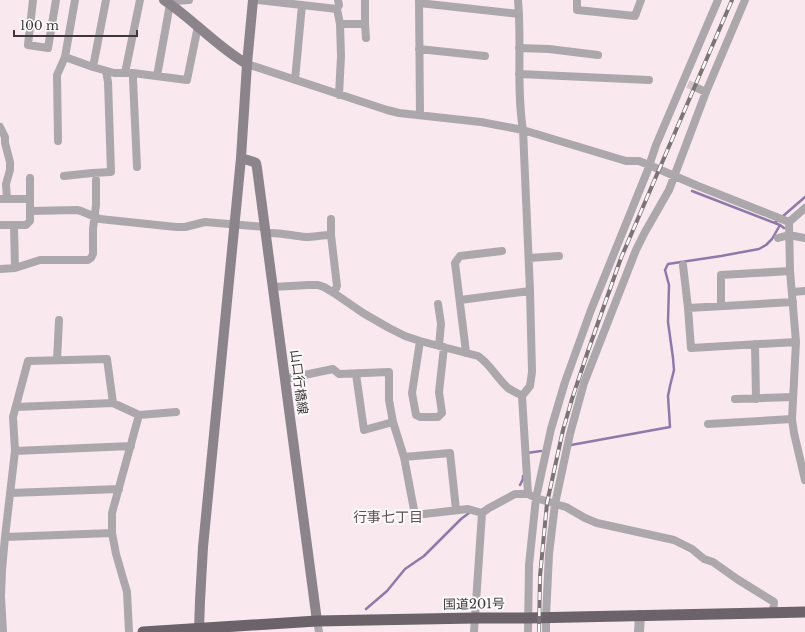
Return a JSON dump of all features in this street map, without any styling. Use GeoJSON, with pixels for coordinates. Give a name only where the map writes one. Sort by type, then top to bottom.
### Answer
{"type":"FeatureCollection","features":[{"type":"Feature","properties":{"kind":"highway","name":"国道201号"},"geometry":{"type":"LineString","coordinates":[[143,632],[318,626],[475,618],[805,612]]}},
{"type":"Feature","properties":{"kind":"main road"},"geometry":{"type":"LineString","coordinates":[[199,630],[203,547],[241,158],[253,0]]}},
{"type":"Feature","properties":{"kind":"main road"},"geometry":{"type":"LineString","coordinates":[[167,2],[236,58],[247,64]]}},
{"type":"Feature","properties":{"kind":"main road","name":"山口行橋線"},"geometry":{"type":"LineString","coordinates":[[241,158],[256,163],[318,626]]}},
{"type":"Feature","properties":{"kind":"street"},"geometry":{"type":"LineString","coordinates":[[33,0],[28,45],[48,48],[56,0]]}},
{"type":"Feature","properties":{"kind":"street"},"geometry":{"type":"LineString","coordinates":[[58,141],[57,75],[65,57],[75,0]]}},
{"type":"Feature","properties":{"kind":"street"},"geometry":{"type":"LineString","coordinates":[[93,67],[106,0]]}},
{"type":"Feature","properties":{"kind":"street"},"geometry":{"type":"LineString","coordinates":[[137,167],[129,73],[140,0]]}},
{"type":"Feature","properties":{"kind":"street"},"geometry":{"type":"LineString","coordinates":[[157,76],[167,2],[189,0]]}},
{"type":"Feature","properties":{"kind":"street"},"geometry":{"type":"LineString","coordinates":[[262,0],[337,9]]}},
{"type":"Feature","properties":{"kind":"street"},"geometry":{"type":"LineString","coordinates":[[338,0],[339,5],[337,9],[340,24],[341,56],[339,94]]}},
{"type":"Feature","properties":{"kind":"street"},"geometry":{"type":"LineString","coordinates":[[365,0],[366,38]]}},
{"type":"Feature","properties":{"kind":"street"},"geometry":{"type":"LineString","coordinates":[[518,0],[519,74],[529,258],[532,372],[530,386],[522,396],[528,494]]}},
{"type":"Feature","properties":{"kind":"street"},"geometry":{"type":"LineString","coordinates":[[577,0],[577,10],[634,16],[641,0]]}},
{"type":"Feature","properties":{"kind":"street"},"geometry":{"type":"LineString","coordinates":[[528,632],[529,565],[536,498],[551,429],[571,363],[591,310],[656,145],[685,83],[718,0]]}},
{"type":"Feature","properties":{"kind":"street"},"geometry":{"type":"LineString","coordinates":[[546,632],[549,554],[555,504],[570,434],[584,383],[636,250],[669,190],[706,92],[745,0]]}},
{"type":"Feature","properties":{"kind":"street"},"geometry":{"type":"LineString","coordinates":[[420,115],[419,2],[519,14]]}},
{"type":"Feature","properties":{"kind":"street"},"geometry":{"type":"LineString","coordinates":[[295,80],[302,5]]}},
{"type":"Feature","properties":{"kind":"street"},"geometry":{"type":"LineString","coordinates":[[340,24],[365,24]]}},
{"type":"Feature","properties":{"kind":"street"},"geometry":{"type":"LineString","coordinates":[[65,57],[114,73],[129,73],[187,80],[198,26]]}},
{"type":"Feature","properties":{"kind":"street"},"geometry":{"type":"LineString","coordinates":[[519,48],[549,49],[598,55]]}},
{"type":"Feature","properties":{"kind":"street"},"geometry":{"type":"LineString","coordinates":[[419,49],[485,56]]}},
{"type":"Feature","properties":{"kind":"street"},"geometry":{"type":"LineString","coordinates":[[247,64],[387,110],[481,122],[523,130],[626,161],[639,161],[789,222]]}},
{"type":"Feature","properties":{"kind":"street"},"geometry":{"type":"LineString","coordinates":[[64,176],[111,172],[108,82],[106,71]]}},
{"type":"Feature","properties":{"kind":"street"},"geometry":{"type":"LineString","coordinates":[[519,74],[649,80]]}},
{"type":"Feature","properties":{"kind":"street"},"geometry":{"type":"LineString","coordinates":[[696,88],[706,92]]}},
{"type":"Feature","properties":{"kind":"street"},"geometry":{"type":"LineString","coordinates":[[0,127],[5,137],[3,143],[10,162],[10,170],[3,199],[30,199]]}},
{"type":"Feature","properties":{"kind":"street"},"geometry":{"type":"LineString","coordinates":[[0,225],[26,225],[30,221],[30,178]]}},
{"type":"Feature","properties":{"kind":"street"},"geometry":{"type":"LineString","coordinates":[[0,269],[15,268],[40,260],[88,260],[91,258],[96,205],[96,180]]}},
{"type":"Feature","properties":{"kind":"street"},"geometry":{"type":"LineString","coordinates":[[805,208],[789,222],[790,271],[796,342],[792,419],[805,480]]}},
{"type":"Feature","properties":{"kind":"street"},"geometry":{"type":"LineString","coordinates":[[30,211],[77,210],[100,219],[181,227],[205,222],[234,224],[308,237],[331,235]]}},
{"type":"Feature","properties":{"kind":"street"},"geometry":{"type":"LineString","coordinates":[[331,219],[331,235],[337,286],[334,293]]}},
{"type":"Feature","properties":{"kind":"street"},"geometry":{"type":"LineString","coordinates":[[14,225],[15,268]]}},
{"type":"Feature","properties":{"kind":"street"},"geometry":{"type":"LineString","coordinates":[[778,238],[789,235],[805,238]]}},
{"type":"Feature","properties":{"kind":"street"},"geometry":{"type":"LineString","coordinates":[[466,353],[455,263],[460,256],[502,251]]}},
{"type":"Feature","properties":{"kind":"street"},"geometry":{"type":"LineString","coordinates":[[529,258],[559,256]]}},
{"type":"Feature","properties":{"kind":"street"},"geometry":{"type":"LineString","coordinates":[[683,265],[691,348],[796,342]]}},
{"type":"Feature","properties":{"kind":"street"},"geometry":{"type":"LineString","coordinates":[[721,306],[721,275],[790,271]]}},
{"type":"Feature","properties":{"kind":"street"},"geometry":{"type":"LineString","coordinates":[[273,287],[313,285],[328,289],[363,313],[405,336],[420,342],[478,356],[485,361],[509,388],[522,396]]}},
{"type":"Feature","properties":{"kind":"street"},"geometry":{"type":"LineString","coordinates":[[460,300],[530,291]]}},
{"type":"Feature","properties":{"kind":"street"},"geometry":{"type":"LineString","coordinates":[[792,292],[805,291]]}},
{"type":"Feature","properties":{"kind":"street"},"geometry":{"type":"LineString","coordinates":[[688,308],[793,302]]}},
{"type":"Feature","properties":{"kind":"street"},"geometry":{"type":"LineString","coordinates":[[420,342],[412,393],[416,415],[420,417],[438,417],[442,413],[439,392],[442,347],[438,304]]}},
{"type":"Feature","properties":{"kind":"street"},"geometry":{"type":"LineString","coordinates":[[57,360],[59,320]]}},
{"type":"Feature","properties":{"kind":"street"},"geometry":{"type":"LineString","coordinates":[[755,344],[756,399]]}},
{"type":"Feature","properties":{"kind":"street"},"geometry":{"type":"LineString","coordinates":[[3,632],[2,570],[15,451],[13,417],[28,361],[107,359],[113,403]]}},
{"type":"Feature","properties":{"kind":"street"},"geometry":{"type":"LineString","coordinates":[[285,379],[333,369],[339,374],[389,372],[389,400],[404,457],[415,515],[468,509],[482,513]]}},
{"type":"Feature","properties":{"kind":"street"},"geometry":{"type":"LineString","coordinates":[[356,374],[364,430],[394,422]]}},
{"type":"Feature","properties":{"kind":"street"},"geometry":{"type":"LineString","coordinates":[[735,399],[793,397]]}},
{"type":"Feature","properties":{"kind":"street"},"geometry":{"type":"LineString","coordinates":[[16,407],[113,403],[139,415],[176,412]]}},
{"type":"Feature","properties":{"kind":"street"},"geometry":{"type":"LineString","coordinates":[[129,632],[127,592],[112,534],[112,513],[139,415]]}},
{"type":"Feature","properties":{"kind":"street"},"geometry":{"type":"LineString","coordinates":[[708,424],[792,419]]}},
{"type":"Feature","properties":{"kind":"street"},"geometry":{"type":"LineString","coordinates":[[15,451],[131,446]]}},
{"type":"Feature","properties":{"kind":"street"},"geometry":{"type":"LineString","coordinates":[[404,457],[450,453],[456,510]]}},
{"type":"Feature","properties":{"kind":"street"},"geometry":{"type":"LineString","coordinates":[[10,493],[119,489]]}},
{"type":"Feature","properties":{"kind":"street"},"geometry":{"type":"LineString","coordinates":[[482,513],[515,494],[528,494],[566,507],[597,523],[674,540],[692,549],[704,559],[713,562],[774,602],[773,612]]}},
{"type":"Feature","properties":{"kind":"street"},"geometry":{"type":"LineString","coordinates":[[474,632],[482,513]]}},
{"type":"Feature","properties":{"kind":"street"},"geometry":{"type":"LineString","coordinates":[[5,537],[112,534]]}},
{"type":"Feature","properties":{"kind":"street"},"geometry":{"type":"LineString","coordinates":[[639,632],[640,615]]}},
{"type":"Feature","properties":{"kind":"waterway"},"geometry":{"type":"LineString","coordinates":[[692,191],[780,225]]}},
{"type":"Feature","properties":{"kind":"waterway"},"geometry":{"type":"LineString","coordinates":[[775,223],[805,197]]}},
{"type":"Feature","properties":{"kind":"waterway"},"geometry":{"type":"LineString","coordinates":[[571,445],[670,427],[668,396],[674,370],[668,322],[669,285],[665,270],[668,264],[759,249],[772,239],[780,225],[784,228]]}},
{"type":"Feature","properties":{"kind":"waterway"},"geometry":{"type":"LineString","coordinates":[[527,453],[541,451]]}},
{"type":"Feature","properties":{"kind":"waterway"},"geometry":{"type":"LineString","coordinates":[[520,485],[523,476]]}},
{"type":"Feature","properties":{"kind":"waterway"},"geometry":{"type":"LineString","coordinates":[[366,609],[387,591],[405,569],[424,556],[469,513]]}},
{"type":"Feature","properties":{"kind":"tunnel"},"geometry":{"type":"LineString","coordinates":[[688,84],[697,88]]}},
{"type":"Feature","properties":{"kind":"railway"},"geometry":{"type":"LineString","coordinates":[[539,632],[540,576],[547,503],[563,430],[572,399],[621,258],[732,0]]}},
{"type":"Feature","properties":{"kind":"district","name":"行事七丁目"},"geometry":{"type":"Point","coordinates":[388,517]}}]}
